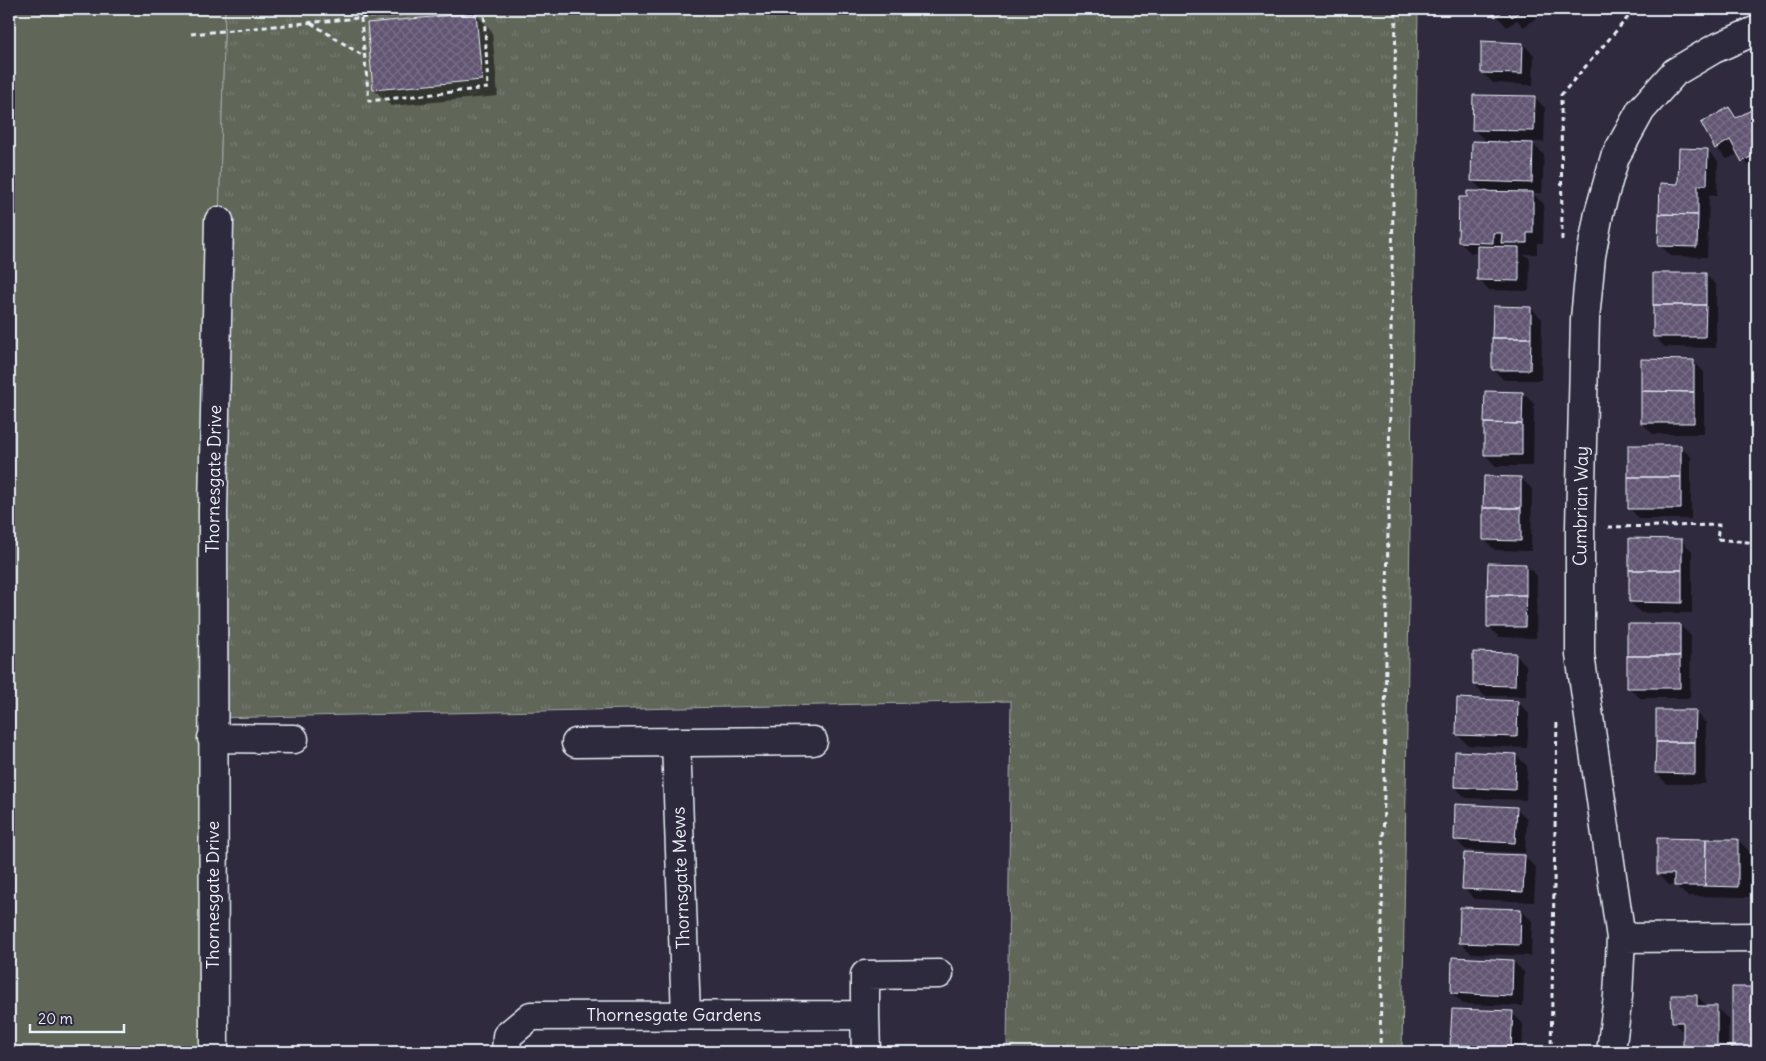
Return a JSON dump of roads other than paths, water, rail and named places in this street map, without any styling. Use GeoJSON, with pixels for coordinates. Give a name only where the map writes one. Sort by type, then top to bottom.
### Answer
{"type":"FeatureCollection","features":[{"type":"Feature","properties":{"kind":"street","name":"Cumbrian Way"},"geometry":{"type":"LineString","coordinates":[[1610,1052],[1618,996],[1621,938],[1580,655],[1580,527],[1585,319],[1591,256],[1599,214],[1615,158],[1641,110],[1675,72],[1714,49],[1757,30]]}},
{"type":"Feature","properties":{"kind":"street","name":"Thornesgate Drive"},"geometry":{"type":"LineString","coordinates":[[214,1052],[213,510],[219,221]]}},
{"type":"Feature","properties":{"kind":"street"},"geometry":{"type":"LineString","coordinates":[[212,738],[294,738]]}},
{"type":"Feature","properties":{"kind":"street"},"geometry":{"type":"LineString","coordinates":[[576,743],[813,741]]}},
{"type":"Feature","properties":{"kind":"street","name":"Thornsgate Mews"},"geometry":{"type":"LineString","coordinates":[[676,742],[686,1015]]}},
{"type":"Feature","properties":{"kind":"street"},"geometry":{"type":"LineString","coordinates":[[1621,938],[1757,937]]}},
{"type":"Feature","properties":{"kind":"street"},"geometry":{"type":"LineString","coordinates":[[866,1052],[865,975],[940,974]]}},
{"type":"Feature","properties":{"kind":"street","name":"Thornesgate Gardens"},"geometry":{"type":"LineString","coordinates":[[506,1052],[507,1036],[530,1016],[865,1015]]}}]}
